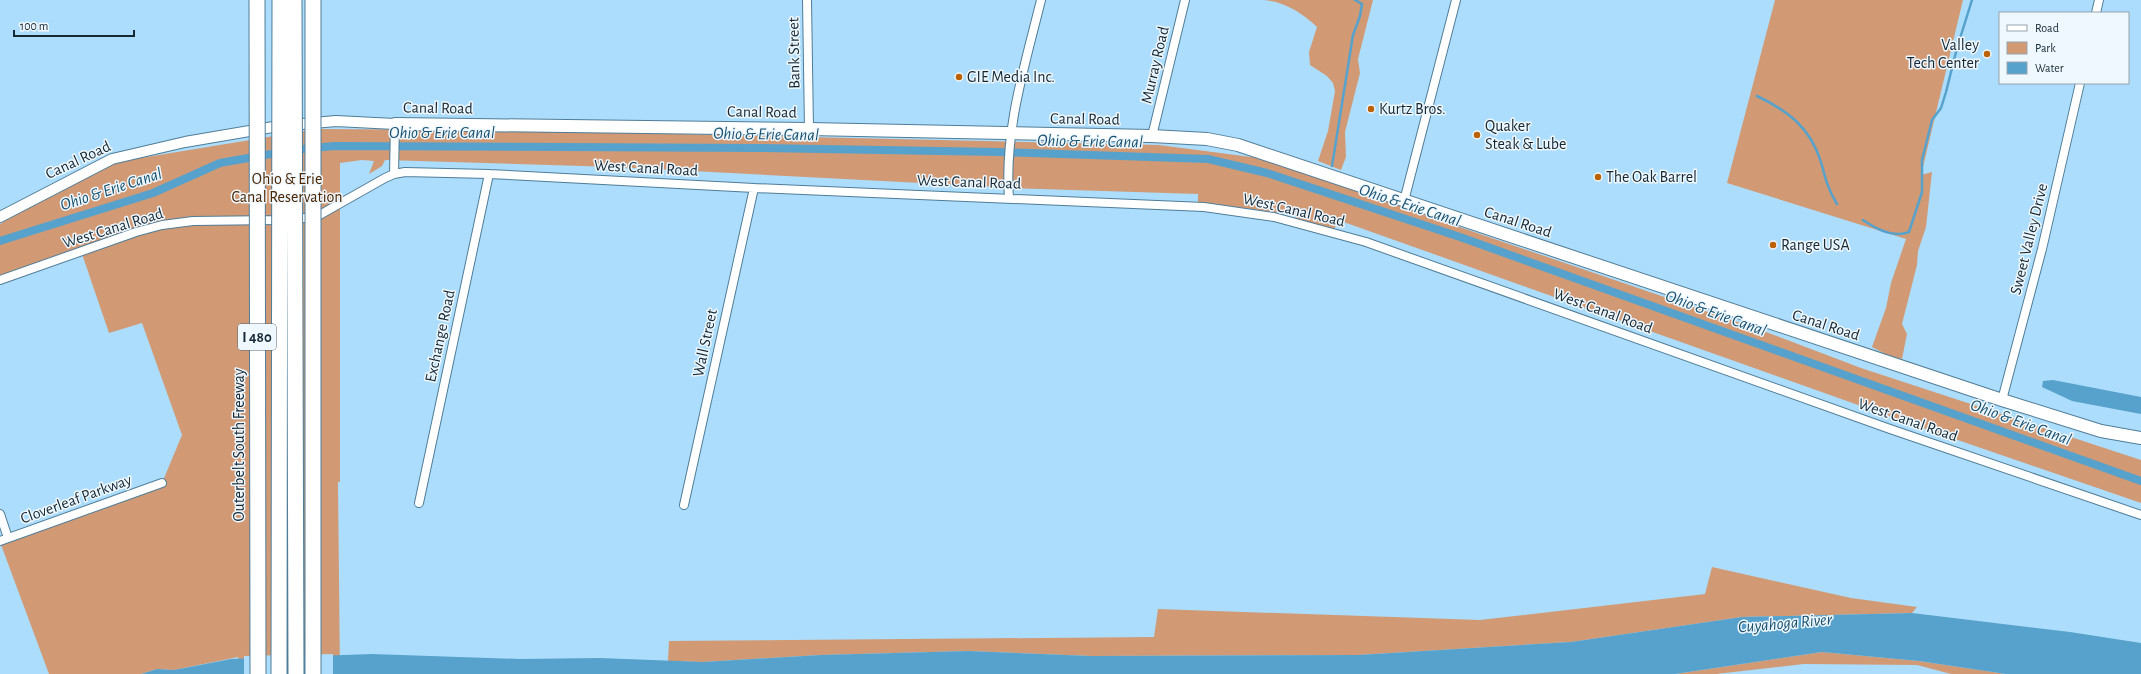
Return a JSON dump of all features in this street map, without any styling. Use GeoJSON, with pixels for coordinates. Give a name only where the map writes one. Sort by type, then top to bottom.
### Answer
{"type":"FeatureCollection","features":[{"type":"Feature","properties":{"kind":"highway","name":"Outerbelt South Freeway"},"geometry":{"type":"LineString","coordinates":[[257,0],[258,674]]}},
{"type":"Feature","properties":{"kind":"highway"},"geometry":{"type":"LineString","coordinates":[[279,674],[280,0]]}},
{"type":"Feature","properties":{"kind":"highway"},"geometry":{"type":"LineString","coordinates":[[294,0],[296,674]]}},
{"type":"Feature","properties":{"kind":"highway"},"geometry":{"type":"LineString","coordinates":[[313,0],[313,674]]}},
{"type":"Feature","properties":{"kind":"main road","name":"Canal Road"},"geometry":{"type":"LineString","coordinates":[[395,124],[809,129],[1010,140],[1152,136],[1207,139],[1238,145],[2002,400],[2101,431],[2141,438]]}},
{"type":"Feature","properties":{"kind":"street","name":"Bank Street"},"geometry":{"type":"LineString","coordinates":[[807,0],[809,129]]}},
{"type":"Feature","properties":{"kind":"street"},"geometry":{"type":"LineString","coordinates":[[1009,198],[1008,170],[1015,104],[1041,0]]}},
{"type":"Feature","properties":{"kind":"street","name":"Murray Road"},"geometry":{"type":"LineString","coordinates":[[1152,136],[1185,0]]}},
{"type":"Feature","properties":{"kind":"street"},"geometry":{"type":"LineString","coordinates":[[1404,201],[1456,0]]}},
{"type":"Feature","properties":{"kind":"street"},"geometry":{"type":"LineString","coordinates":[[2096,12],[2100,0]]}},
{"type":"Feature","properties":{"kind":"street","name":"Sweet Valley Drive"},"geometry":{"type":"LineString","coordinates":[[2002,400],[2042,249],[2080,84]]}},
{"type":"Feature","properties":{"kind":"street","name":"Canal Road"},"geometry":{"type":"LineString","coordinates":[[0,217],[112,159],[185,142],[279,126],[336,121],[395,124]]}},
{"type":"Feature","properties":{"kind":"street"},"geometry":{"type":"LineString","coordinates":[[394,174],[395,124]]}},
{"type":"Feature","properties":{"kind":"street","name":"West Canal Road"},"geometry":{"type":"LineString","coordinates":[[0,280],[136,232],[162,225],[193,221],[282,220],[316,217],[394,174],[414,172],[489,174],[754,188],[1217,208],[1274,217],[1366,242],[1878,425],[2141,515]]}},
{"type":"Feature","properties":{"kind":"street","name":"Exchange Road"},"geometry":{"type":"LineString","coordinates":[[419,503],[489,174]]}},
{"type":"Feature","properties":{"kind":"street","name":"Wall Street"},"geometry":{"type":"LineString","coordinates":[[684,505],[754,188]]}},
{"type":"Feature","properties":{"kind":"street","name":"Cloverleaf Parkway"},"geometry":{"type":"LineString","coordinates":[[0,541],[162,483]]}},
{"type":"Feature","properties":{"kind":"street"},"geometry":{"type":"LineString","coordinates":[[0,514],[8,538]]}},
{"type":"Feature","properties":{"kind":"green space"},"geometry":{"type":"Polygon","coordinates":[[[1264,0],[1373,0],[1358,59],[1360,73],[1345,132],[1346,157],[1341,170],[1318,161],[1328,131],[1335,91],[1333,83],[1327,76],[1310,65],[1309,52],[1317,27],[1293,9],[1279,3],[1264,0]]]}},
{"type":"Feature","properties":{"kind":"green space"},"geometry":{"type":"Polygon","coordinates":[[[1775,0],[1963,0],[1921,175],[1932,172],[1926,227],[1918,251],[1917,265],[1902,324],[1907,334],[1902,359],[1889,356],[1872,347],[1886,308],[1891,283],[1906,239],[1727,183],[1775,0]]]}},
{"type":"Feature","properties":{"kind":"green space","name":"Ohio & Erie Canal Reservation"},"geometry":{"type":"Polygon","coordinates":[[[317,129],[503,130],[1159,145],[1273,160],[1448,223],[1758,329],[1861,368],[2141,460],[2141,503],[1917,426],[1338,220],[1333,232],[1295,220],[1296,215],[1198,202],[1198,194],[1012,188],[998,183],[998,187],[616,167],[385,160],[382,166],[369,174],[374,161],[362,160],[340,163],[340,482],[338,482],[340,674],[239,674],[238,657],[174,670],[157,669],[141,674],[49,674],[0,542],[162,483],[182,435],[142,323],[109,333],[81,251],[0,277],[0,224],[92,166],[317,129]]]}},
{"type":"Feature","properties":{"kind":"green space"},"geometry":{"type":"Polygon","coordinates":[[[1712,567],[1851,598],[1917,607],[1912,613],[1742,617],[1571,642],[1358,655],[1091,656],[968,651],[820,655],[703,662],[668,661],[669,641],[1154,637],[1158,609],[1480,620],[1705,594],[1712,567]]]}},
{"type":"Feature","properties":{"kind":"green space"},"geometry":{"type":"Polygon","coordinates":[[[1822,652],[1919,661],[2006,674],[1951,674],[1917,665],[1804,664],[1716,674],[1675,674],[1822,652]]]}},
{"type":"Feature","properties":{"kind":"water"},"geometry":{"type":"Polygon","coordinates":[[[2053,380],[2141,397],[2141,414],[2072,401],[2042,387],[2043,381],[2053,380]]]}},
{"type":"Feature","properties":{"kind":"water","name":"Cuyahoga River"},"geometry":{"type":"Polygon","coordinates":[[[1912,613],[2070,632],[2141,643],[2141,674],[2006,674],[1919,661],[1822,652],[1675,674],[141,674],[157,669],[174,670],[231,659],[372,654],[520,659],[600,658],[703,662],[820,655],[968,651],[1091,656],[1358,655],[1571,642],[1742,617],[1912,613]]]}},
{"type":"Feature","properties":{"kind":"pier"},"geometry":{"type":"Polygon","coordinates":[[[333,654],[333,674],[244,674],[244,656],[333,654]]]}},
{"type":"Feature","properties":{"kind":"waterway"},"geometry":{"type":"LineString","coordinates":[[1332,166],[1353,35],[1360,16],[1362,4],[1355,0]]}},
{"type":"Feature","properties":{"kind":"waterway"},"geometry":{"type":"LineString","coordinates":[[1863,220],[1885,232],[1897,234],[1909,232],[1922,192],[1922,160],[1932,120],[1941,108],[1972,0]]}},
{"type":"Feature","properties":{"kind":"waterway"},"geometry":{"type":"LineString","coordinates":[[1757,96],[1788,114],[1811,139],[1821,162],[1829,189],[1837,204]]}},
{"type":"Feature","properties":{"kind":"waterway","name":"Ohio & Erie Canal"},"geometry":{"type":"LineString","coordinates":[[0,241],[153,193],[220,163],[293,150],[334,146],[758,148],[999,152],[1208,159],[1267,173],[1460,237],[2141,481]]}},
{"type":"Feature","properties":{"kind":"place","name":"Valley Tech Center"},"geometry":{"type":"Point","coordinates":[1987,54]}},
{"type":"Feature","properties":{"kind":"place","name":"GIE Media Inc."},"geometry":{"type":"Point","coordinates":[959,77]}},
{"type":"Feature","properties":{"kind":"place","name":"Kurtz Bros."},"geometry":{"type":"Point","coordinates":[1371,109]}},
{"type":"Feature","properties":{"kind":"place","name":"Quaker Steak & Lube"},"geometry":{"type":"Point","coordinates":[1477,135]}},
{"type":"Feature","properties":{"kind":"place","name":"The Oak Barrel"},"geometry":{"type":"Point","coordinates":[1598,177]}},
{"type":"Feature","properties":{"kind":"place","name":"Range USA"},"geometry":{"type":"Point","coordinates":[1773,245]}}]}
